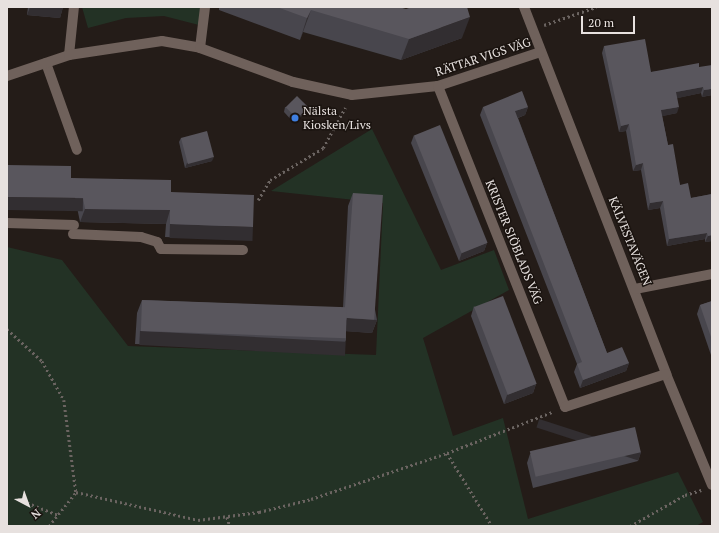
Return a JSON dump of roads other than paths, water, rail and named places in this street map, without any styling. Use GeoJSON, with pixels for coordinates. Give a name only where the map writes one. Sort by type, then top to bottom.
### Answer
{"type":"FeatureCollection","features":[{"type":"Feature","properties":{"kind":"street"},"geometry":{"type":"LineString","coordinates":[[69,55],[74,7]]}},
{"type":"Feature","properties":{"kind":"street"},"geometry":{"type":"LineString","coordinates":[[200,48],[205,7]]}},
{"type":"Feature","properties":{"kind":"street","name":"KÄLVESTAVÄGEN"},"geometry":{"type":"LineString","coordinates":[[524,7],[635,289],[709,487]]}},
{"type":"Feature","properties":{"kind":"street","name":"RÄTTAR VIGS VÄG"},"geometry":{"type":"LineString","coordinates":[[7,76],[69,55],[162,41],[200,48],[294,82],[352,95],[438,86],[541,52]]}},
{"type":"Feature","properties":{"kind":"street"},"geometry":{"type":"LineString","coordinates":[[46,63],[77,150]]}},
{"type":"Feature","properties":{"kind":"street","name":"KRISTER SIÖBLADS VÄG"},"geometry":{"type":"LineString","coordinates":[[438,86],[565,407],[666,374]]}},
{"type":"Feature","properties":{"kind":"street"},"geometry":{"type":"LineString","coordinates":[[7,223],[141,237],[157,242],[161,249],[243,250]]}},
{"type":"Feature","properties":{"kind":"street"},"geometry":{"type":"LineString","coordinates":[[635,289],[712,274]]}},
{"type":"Feature","properties":{"kind":"place","name":"Nälsta Kiosken/Livs"},"geometry":{"type":"Point","coordinates":[295,118]}}]}
